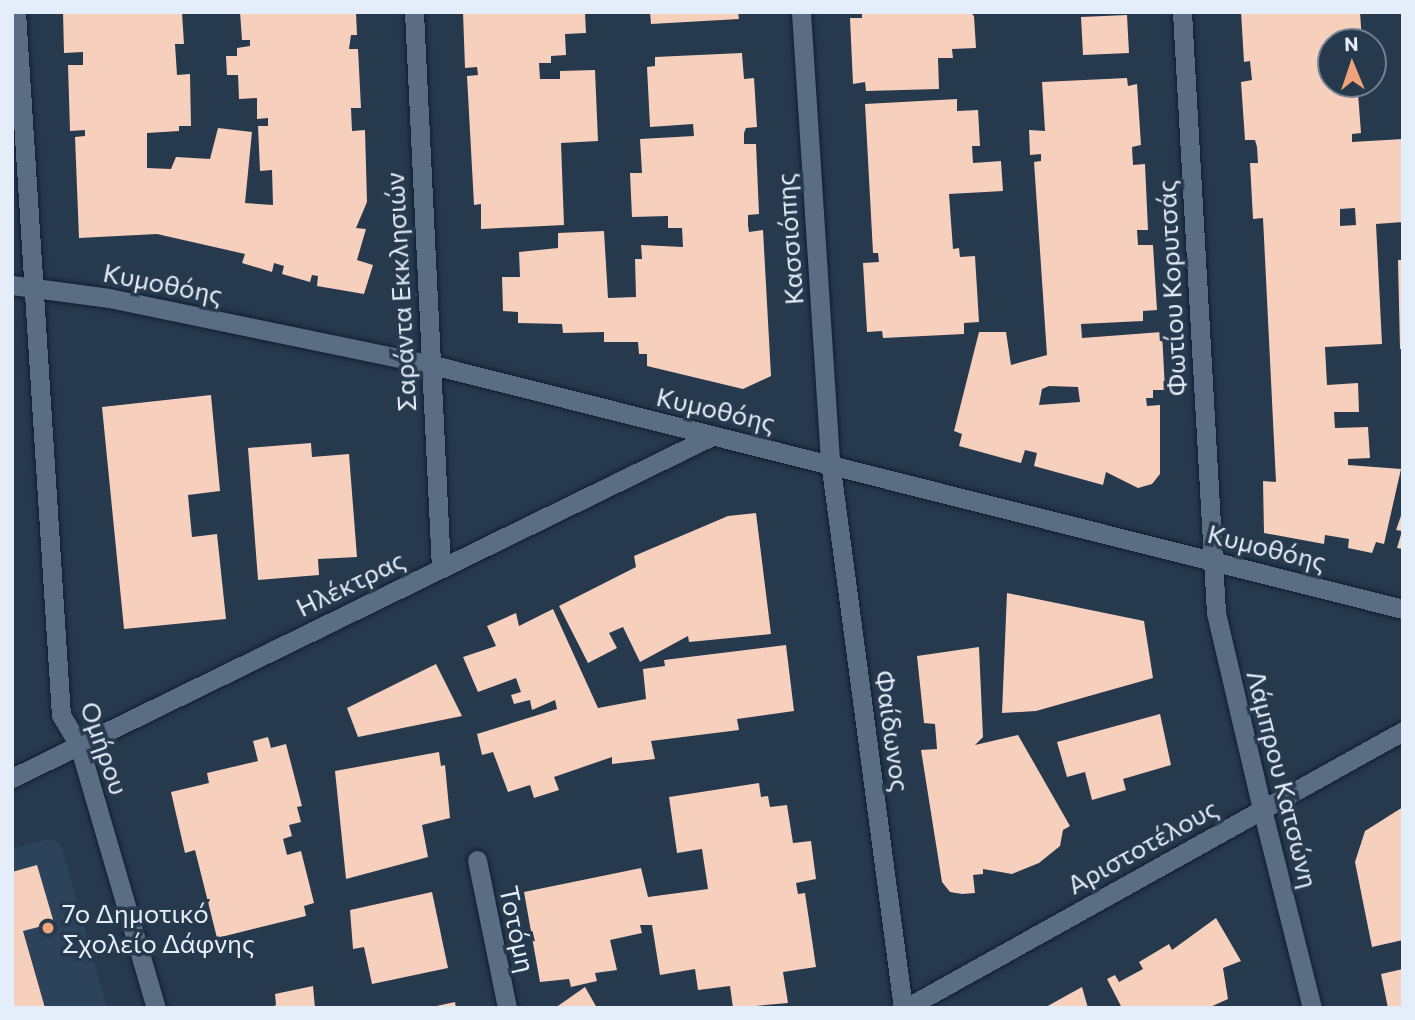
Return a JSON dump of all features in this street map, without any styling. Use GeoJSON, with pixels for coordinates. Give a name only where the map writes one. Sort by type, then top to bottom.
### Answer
{"type":"FeatureCollection","features":[{"type":"Feature","properties":{"kind":"street","name":"Ομήρου"},"geometry":{"type":"LineString","coordinates":[[16,12],[36,287],[61,715],[79,745],[156,1008]]}},
{"type":"Feature","properties":{"kind":"street","name":"Σαράντα Εκκλησιών"},"geometry":{"type":"LineString","coordinates":[[414,12],[441,568]]}},
{"type":"Feature","properties":{"kind":"street","name":"Κασσιόπης"},"geometry":{"type":"LineString","coordinates":[[801,12],[830,461]]}},
{"type":"Feature","properties":{"kind":"street","name":"Φωτίου Κορυτσάς"},"geometry":{"type":"LineString","coordinates":[[1182,12],[1212,560]]}},
{"type":"Feature","properties":{"kind":"street","name":"Κυμοθόης"},"geometry":{"type":"LineString","coordinates":[[12,285],[36,287],[429,364],[712,436],[830,461],[1403,609]]}},
{"type":"Feature","properties":{"kind":"street","name":"Ηλέκτρας"},"geometry":{"type":"LineString","coordinates":[[12,778],[712,436]]}},
{"type":"Feature","properties":{"kind":"street","name":"Φαίδωνος"},"geometry":{"type":"LineString","coordinates":[[830,461],[904,1008]]}},
{"type":"Feature","properties":{"kind":"street","name":"Λάμπρου Κατσώνη"},"geometry":{"type":"LineString","coordinates":[[1212,560],[1216,613],[1312,1008]]}},
{"type":"Feature","properties":{"kind":"street","name":"Αριστοτέλους"},"geometry":{"type":"LineString","coordinates":[[904,1008],[1403,731]]}},
{"type":"Feature","properties":{"kind":"street","name":"Τοτόμη"},"geometry":{"type":"LineString","coordinates":[[477,860],[507,1008]]}},
{"type":"Feature","properties":{"kind":"shaded area","name":"7ο Δημοτικό Σχολείο Δάφνης"},"geometry":{"type":"Polygon","coordinates":[[[44,840],[56,840],[62,848],[107,1008],[12,1008],[12,849],[44,840]]]}},
{"type":"Feature","properties":{"kind":"building"},"geometry":{"type":"Polygon","coordinates":[[[63,12],[182,12],[184,44],[175,44],[177,75],[190,74],[191,126],[179,126],[179,131],[147,133],[147,168],[171,169],[176,157],[210,159],[218,128],[252,132],[245,203],[273,205],[272,170],[260,171],[258,126],[268,126],[268,118],[257,119],[257,98],[239,99],[238,75],[227,75],[226,56],[237,56],[237,48],[250,46],[250,40],[242,40],[240,12],[356,12],[357,35],[351,35],[349,49],[358,49],[361,108],[351,108],[352,131],[365,130],[367,202],[356,228],[366,229],[357,260],[373,265],[364,294],[317,286],[318,276],[312,275],[310,282],[282,274],[284,266],[274,263],[272,272],[242,263],[245,254],[157,234],[79,238],[75,137],[85,136],[85,130],[70,131],[68,65],[83,65],[83,52],[64,53],[63,12]]]}},
{"type":"Feature","properties":{"kind":"building"},"geometry":{"type":"Polygon","coordinates":[[[463,12],[585,12],[586,33],[565,34],[566,55],[551,56],[551,63],[539,63],[540,79],[560,79],[560,71],[595,70],[598,141],[561,143],[564,225],[481,229],[481,204],[474,205],[467,76],[478,75],[477,67],[465,68],[463,12]]]}},
{"type":"Feature","properties":{"kind":"building"},"geometry":{"type":"Polygon","coordinates":[[[650,12],[738,12],[739,19],[651,24],[650,12]]]}},
{"type":"Feature","properties":{"kind":"building"},"geometry":{"type":"Polygon","coordinates":[[[862,12],[970,12],[974,16],[976,48],[952,49],[953,58],[938,58],[939,89],[866,91],[865,82],[853,84],[850,18],[862,18],[862,12]]]}},
{"type":"Feature","properties":{"kind":"building"},"geometry":{"type":"Polygon","coordinates":[[[1241,12],[1360,12],[1361,28],[1317,28],[1317,98],[1358,98],[1361,133],[1352,134],[1352,142],[1403,139],[1403,222],[1376,224],[1382,344],[1325,347],[1327,385],[1358,383],[1359,412],[1334,412],[1335,428],[1368,427],[1370,458],[1348,459],[1348,465],[1401,469],[1384,544],[1376,542],[1372,553],[1348,548],[1349,539],[1325,535],[1324,544],[1264,533],[1263,481],[1276,482],[1263,218],[1253,219],[1250,163],[1258,163],[1257,147],[1255,140],[1245,140],[1241,82],[1252,80],[1250,61],[1244,62],[1241,12]],[[1355,208],[1340,209],[1340,226],[1356,225],[1355,208]]]}},
{"type":"Feature","properties":{"kind":"building"},"geometry":{"type":"Polygon","coordinates":[[[1127,15],[1129,53],[1083,55],[1081,17],[1127,15]]]}},
{"type":"Feature","properties":{"kind":"building"},"geometry":{"type":"Polygon","coordinates":[[[742,53],[744,79],[754,78],[757,127],[746,128],[744,144],[756,144],[759,214],[748,215],[748,225],[749,232],[763,230],[771,376],[743,389],[647,366],[647,354],[639,354],[638,342],[604,342],[604,332],[563,333],[562,324],[518,323],[518,312],[503,311],[502,277],[520,277],[519,252],[558,248],[558,233],[604,231],[608,298],[636,297],[635,259],[642,259],[641,245],[683,247],[682,228],[668,228],[668,216],[632,217],[630,173],[642,173],[640,139],[694,136],[693,124],[650,127],[647,67],[655,66],[655,57],[742,53]]]}},
{"type":"Feature","properties":{"kind":"building"},"geometry":{"type":"Polygon","coordinates":[[[1127,78],[1128,86],[1137,84],[1141,145],[1132,147],[1133,165],[1145,164],[1148,230],[1137,230],[1138,245],[1153,245],[1157,310],[1143,311],[1143,321],[1081,324],[1082,338],[1162,332],[1165,390],[1153,390],[1153,398],[1146,398],[1147,406],[1160,405],[1160,474],[1152,484],[1138,488],[1106,472],[1103,485],[1034,466],[1037,453],[1025,450],[1021,463],[959,446],[962,434],[954,431],[979,332],[1006,332],[1011,365],[1047,355],[1034,162],[1041,161],[1041,154],[1030,155],[1029,130],[1045,131],[1042,82],[1127,78]],[[1049,386],[1042,389],[1039,405],[1080,402],[1078,387],[1049,386]]]}},
{"type":"Feature","properties":{"kind":"building"},"geometry":{"type":"Polygon","coordinates":[[[957,99],[957,111],[978,110],[980,146],[972,146],[973,163],[1001,161],[1003,191],[949,194],[953,249],[959,248],[960,257],[975,256],[979,322],[964,323],[964,334],[883,338],[882,331],[867,332],[863,263],[879,262],[878,253],[873,253],[865,104],[957,99]]]}},
{"type":"Feature","properties":{"kind":"building"},"geometry":{"type":"Polygon","coordinates":[[[1398,260],[1403,260],[1403,349],[1400,349],[1398,260]]]}},
{"type":"Feature","properties":{"kind":"building"},"geometry":{"type":"Polygon","coordinates":[[[211,395],[220,491],[188,495],[192,537],[217,534],[226,619],[124,629],[102,407],[211,395]]]}},
{"type":"Feature","properties":{"kind":"building"},"geometry":{"type":"Polygon","coordinates":[[[311,443],[312,457],[349,454],[357,557],[318,559],[319,575],[258,580],[248,448],[311,443]]]}},
{"type":"Feature","properties":{"kind":"building"},"geometry":{"type":"Polygon","coordinates":[[[1403,510],[1403,549],[1397,548],[1402,531],[1396,530],[1403,510]]]}},
{"type":"Feature","properties":{"kind":"building"},"geometry":{"type":"Polygon","coordinates":[[[756,513],[771,634],[689,642],[688,636],[640,662],[623,627],[609,633],[617,648],[588,663],[559,606],[636,567],[634,556],[728,516],[756,513]]]}},
{"type":"Feature","properties":{"kind":"building"},"geometry":{"type":"Polygon","coordinates":[[[1007,593],[1144,621],[1153,678],[1036,711],[1002,713],[1007,593]]]}},
{"type":"Feature","properties":{"kind":"building"},"geometry":{"type":"Polygon","coordinates":[[[553,609],[598,708],[646,699],[643,669],[665,666],[664,660],[786,645],[794,711],[737,719],[739,730],[651,741],[655,759],[612,764],[612,757],[554,777],[559,790],[534,798],[530,785],[508,792],[493,752],[482,755],[477,734],[557,709],[555,700],[532,710],[530,700],[514,704],[511,695],[521,692],[516,678],[478,692],[463,657],[496,646],[487,626],[516,613],[519,626],[553,609]]]}},
{"type":"Feature","properties":{"kind":"building"},"geometry":{"type":"Polygon","coordinates":[[[979,647],[983,737],[975,745],[1018,735],[1070,826],[1063,830],[1060,846],[1039,863],[1012,874],[983,869],[983,874],[973,875],[975,893],[962,894],[950,892],[942,882],[921,750],[937,749],[935,724],[924,723],[917,656],[979,647]]]}},
{"type":"Feature","properties":{"kind":"building"},"geometry":{"type":"Polygon","coordinates":[[[436,664],[462,716],[358,737],[347,708],[436,664]]]}},
{"type":"Feature","properties":{"kind":"building"},"geometry":{"type":"Polygon","coordinates":[[[1160,714],[1171,765],[1123,779],[1126,790],[1092,800],[1085,772],[1067,777],[1057,742],[1160,714]]]}},
{"type":"Feature","properties":{"kind":"building"},"geometry":{"type":"Polygon","coordinates":[[[268,737],[271,748],[286,744],[302,806],[297,807],[301,822],[289,825],[292,836],[283,839],[287,855],[301,851],[314,903],[304,906],[306,916],[217,938],[195,850],[185,853],[171,792],[209,783],[207,773],[258,761],[253,741],[268,737]]]}},
{"type":"Feature","properties":{"kind":"building"},"geometry":{"type":"Polygon","coordinates":[[[439,752],[441,766],[445,765],[450,818],[422,825],[428,857],[346,879],[335,771],[439,752]]]}},
{"type":"Feature","properties":{"kind":"building"},"geometry":{"type":"Polygon","coordinates":[[[759,783],[761,797],[768,796],[770,807],[787,805],[793,843],[811,841],[816,879],[796,883],[798,894],[805,893],[816,967],[783,972],[788,1003],[733,1008],[730,986],[698,990],[695,969],[660,975],[652,925],[640,925],[642,933],[610,940],[617,970],[595,973],[597,981],[571,987],[569,979],[540,982],[524,892],[641,868],[648,897],[708,889],[702,849],[677,853],[669,797],[759,783]]]}},
{"type":"Feature","properties":{"kind":"building"},"geometry":{"type":"Polygon","coordinates":[[[1403,807],[1403,940],[1372,947],[1355,862],[1365,831],[1403,807]]]}},
{"type":"Feature","properties":{"kind":"building"},"geometry":{"type":"Polygon","coordinates":[[[37,865],[54,923],[23,931],[45,1008],[12,1008],[12,872],[37,865]]]}},
{"type":"Feature","properties":{"kind":"building"},"geometry":{"type":"Polygon","coordinates":[[[432,892],[448,968],[372,984],[364,947],[353,949],[350,910],[432,892]]]}},
{"type":"Feature","properties":{"kind":"building"},"geometry":{"type":"Polygon","coordinates":[[[1216,918],[1241,961],[1223,968],[1228,999],[1208,1008],[1122,1008],[1107,979],[1115,975],[1119,982],[1143,969],[1139,962],[1169,944],[1172,950],[1216,918]]]}},
{"type":"Feature","properties":{"kind":"building"},"geometry":{"type":"Polygon","coordinates":[[[1403,969],[1403,1008],[1388,1008],[1381,974],[1403,969]]]}},
{"type":"Feature","properties":{"kind":"building"},"geometry":{"type":"Polygon","coordinates":[[[313,986],[315,1008],[270,1008],[276,1005],[275,994],[313,986]]]}},
{"type":"Feature","properties":{"kind":"building"},"geometry":{"type":"Polygon","coordinates":[[[585,987],[597,1008],[555,1008],[585,987]]]}},
{"type":"Feature","properties":{"kind":"building"},"geometry":{"type":"Polygon","coordinates":[[[1082,987],[1088,1008],[1044,1008],[1082,987]]]}},
{"type":"Feature","properties":{"kind":"building"},"geometry":{"type":"Polygon","coordinates":[[[455,1002],[456,1008],[432,1007],[455,1002]]]}},
{"type":"Feature","properties":{"kind":"place","name":"7ο Δημοτικό Σχολείο Δάφνης"},"geometry":{"type":"Point","coordinates":[48,928]}}]}
